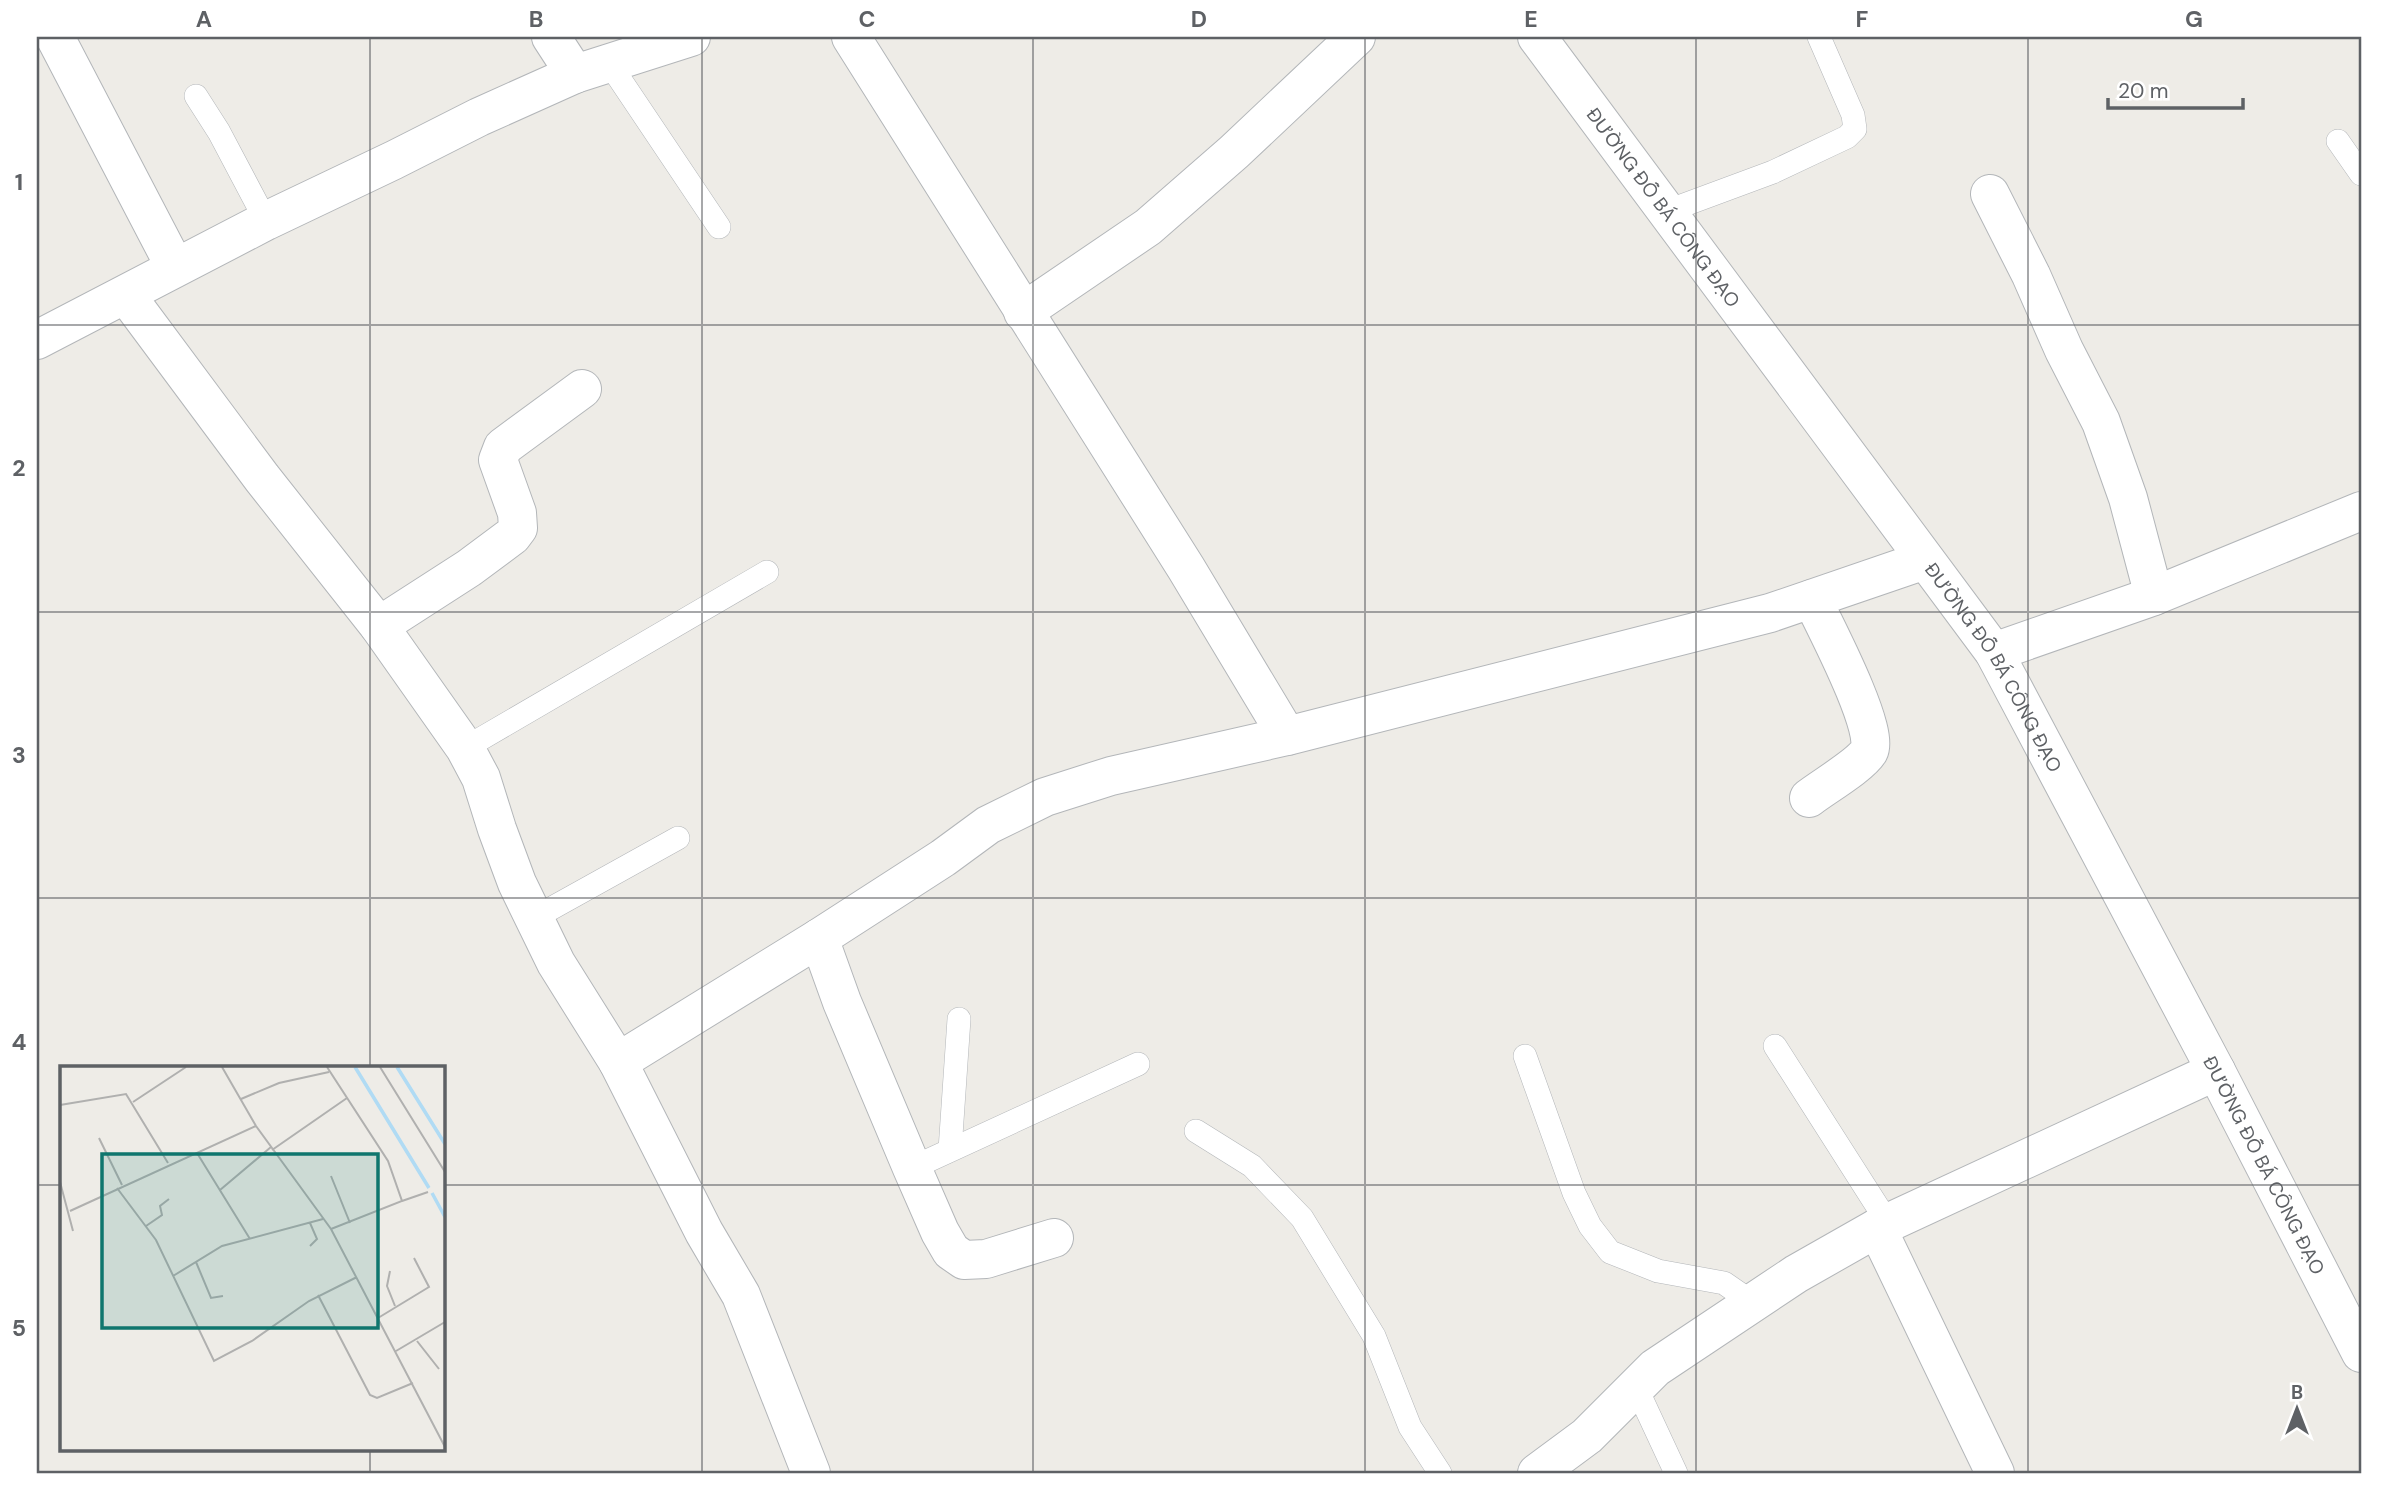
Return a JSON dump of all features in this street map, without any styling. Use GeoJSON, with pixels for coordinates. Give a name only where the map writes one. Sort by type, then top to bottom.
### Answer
{"type":"FeatureCollection","features":[{"type":"Feature","properties":{"kind":"street"},"geometry":{"type":"LineString","coordinates":[[55,37],[176,267]]}},
{"type":"Feature","properties":{"kind":"street"},"geometry":{"type":"LineString","coordinates":[[551,37],[592,69]]}},
{"type":"Feature","properties":{"kind":"street"},"geometry":{"type":"LineString","coordinates":[[37,340],[266,220],[478,117],[592,69],[691,37]]}},
{"type":"Feature","properties":{"kind":"street"},"geometry":{"type":"LineString","coordinates":[[851,37],[1186,568],[1287,736]]}},
{"type":"Feature","properties":{"kind":"street"},"geometry":{"type":"LineString","coordinates":[[1023,312],[1147,227],[1234,152],[1356,37]]}},
{"type":"Feature","properties":{"kind":"street","name":"ĐƯỜNG ĐỖ BÁ CÔNG ĐẠO"},"geometry":{"type":"LineString","coordinates":[[1537,37],[1994,652],[2216,1071],[2361,1353]]}},
{"type":"Feature","properties":{"kind":"street"},"geometry":{"type":"LineString","coordinates":[[1990,194],[2101,422],[2128,498],[2154,596]]}},
{"type":"Feature","properties":{"kind":"street"},"geometry":{"type":"LineString","coordinates":[[126,295],[262,478],[379,626],[465,748],[481,778],[517,883],[556,963],[618,1062],[661,1150],[741,1295],[811,1473]]}},
{"type":"Feature","properties":{"kind":"street"},"geometry":{"type":"LineString","coordinates":[[379,626],[469,568],[512,536],[518,528],[517,513],[498,460],[503,447],[582,389]]}},
{"type":"Feature","properties":{"kind":"street"},"geometry":{"type":"LineString","coordinates":[[1994,652],[2154,596],[2361,511]]}},
{"type":"Feature","properties":{"kind":"street"},"geometry":{"type":"LineString","coordinates":[[618,1062],[819,938],[943,858],[988,825],[1045,797],[1111,776],[1287,736],[1770,613],[1925,560]]}},
{"type":"Feature","properties":{"kind":"street"},"geometry":{"type":"LineString","coordinates":[[1809,798],[1863,758],[1870,749],[1872,738],[1857,697],[1812,599]]}},
{"type":"Feature","properties":{"kind":"street"},"geometry":{"type":"LineString","coordinates":[[819,938],[842,1002],[912,1168],[951,1251],[964,1260],[986,1259],[1054,1238]]}},
{"type":"Feature","properties":{"kind":"street"},"geometry":{"type":"LineString","coordinates":[[1537,1473],[1587,1436],[1656,1368],[1796,1274],[1882,1225],[2216,1071]]}},
{"type":"Feature","properties":{"kind":"street"},"geometry":{"type":"LineString","coordinates":[[1882,1225],[1995,1473]]}},
{"type":"Feature","properties":{"kind":"lane"},"geometry":{"type":"LineString","coordinates":[[1665,212],[1773,172],[1847,138],[1855,129],[1853,114],[1819,37]]}},
{"type":"Feature","properties":{"kind":"lane"},"geometry":{"type":"LineString","coordinates":[[592,69],[719,226]]}},
{"type":"Feature","properties":{"kind":"lane"},"geometry":{"type":"LineString","coordinates":[[196,96],[219,132],[266,220]]}},
{"type":"Feature","properties":{"kind":"lane"},"geometry":{"type":"LineString","coordinates":[[2338,141],[2361,174]]}},
{"type":"Feature","properties":{"kind":"lane"},"geometry":{"type":"LineString","coordinates":[[465,748],[768,572]]}},
{"type":"Feature","properties":{"kind":"lane"},"geometry":{"type":"LineString","coordinates":[[534,918],[678,838]]}},
{"type":"Feature","properties":{"kind":"lane"},"geometry":{"type":"LineString","coordinates":[[950,1150],[959,1019]]}},
{"type":"Feature","properties":{"kind":"lane"},"geometry":{"type":"LineString","coordinates":[[1775,1046],[1882,1225]]}},
{"type":"Feature","properties":{"kind":"lane"},"geometry":{"type":"LineString","coordinates":[[1525,1056],[1574,1193],[1590,1226],[1610,1252],[1658,1271],[1724,1283],[1753,1303]]}},
{"type":"Feature","properties":{"kind":"lane"},"geometry":{"type":"LineString","coordinates":[[912,1168],[1138,1064]]}},
{"type":"Feature","properties":{"kind":"lane"},"geometry":{"type":"LineString","coordinates":[[1196,1131],[1252,1166],[1302,1218],[1374,1336],[1410,1427],[1440,1473]]}},
{"type":"Feature","properties":{"kind":"lane"},"geometry":{"type":"LineString","coordinates":[[1636,1387],[1676,1473]]}}]}
